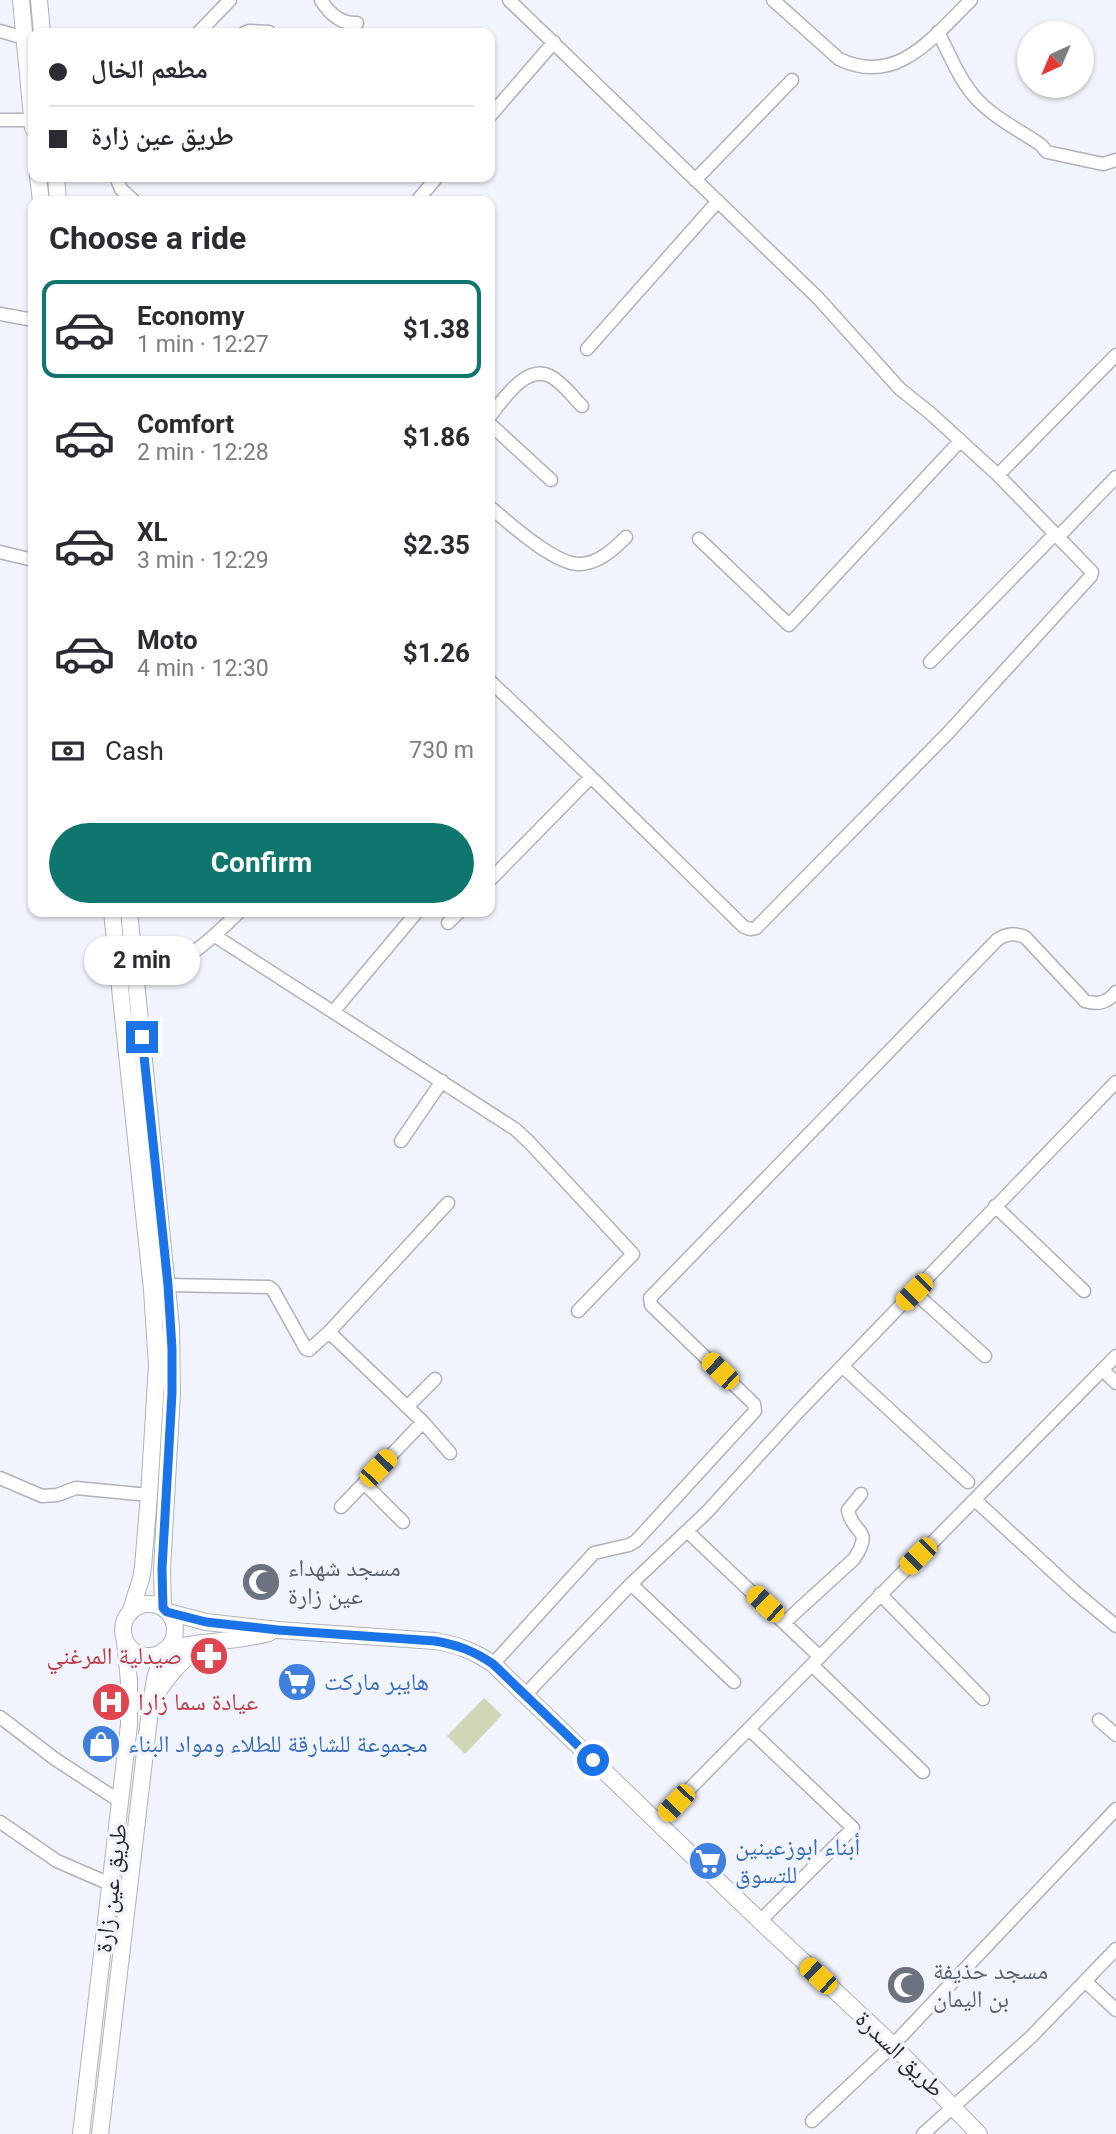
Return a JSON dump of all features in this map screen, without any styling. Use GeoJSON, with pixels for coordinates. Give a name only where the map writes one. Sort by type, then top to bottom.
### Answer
{"type":"FeatureCollection","features":[{"type":"Feature","properties":{"kind":"main road"},"geometry":{"type":"LineString","coordinates":[[21,0],[28,79]]}},
{"type":"Feature","properties":{"kind":"main road"},"geometry":{"type":"LineString","coordinates":[[39,0],[42,28]]}},
{"type":"Feature","properties":{"kind":"main road"},"geometry":{"type":"LineString","coordinates":[[113,917],[155,1315],[156,1390],[149,1495],[141,1579],[124,1623],[125,1641],[142,1655],[157,1654],[201,1643],[246,1639],[278,1630]]}},
{"type":"Feature","properties":{"kind":"main road"},"geometry":{"type":"LineString","coordinates":[[130,917],[172,1338],[172,1393],[162,1580],[165,1610]]}},
{"type":"Feature","properties":{"kind":"main road"},"geometry":{"type":"LineString","coordinates":[[141,1579],[144,1583],[154,1585],[162,1580]]}},
{"type":"Feature","properties":{"kind":"main road"},"geometry":{"type":"LineString","coordinates":[[130,1613],[145,1604],[165,1610],[174,1622],[175,1633],[165,1650]]}},
{"type":"Feature","properties":{"kind":"main road","name":"طريق السدرة"},"geometry":{"type":"LineString","coordinates":[[165,1610],[206,1622],[435,1641],[469,1649],[493,1664],[893,2045],[979,2134]]}},
{"type":"Feature","properties":{"kind":"main road","name":"طريق عين زارة"},"geometry":{"type":"LineString","coordinates":[[82,2134],[130,1725],[125,1641]]}},
{"type":"Feature","properties":{"kind":"main road"},"geometry":{"type":"LineString","coordinates":[[151,1700],[174,1670],[201,1643]]}},
{"type":"Feature","properties":{"kind":"main road","name":"طريق عين زارة"},"geometry":{"type":"LineString","coordinates":[[100,2134],[151,1700],[165,1650]]}},
{"type":"Feature","properties":{"kind":"main road"},"geometry":{"type":"LineString","coordinates":[[129,1682],[147,1674],[155,1679]]}},
{"type":"Feature","properties":{"kind":"street"},"geometry":{"type":"LineString","coordinates":[[203,28],[230,0]]}},
{"type":"Feature","properties":{"kind":"street"},"geometry":{"type":"LineString","coordinates":[[321,0],[338,18],[347,23],[358,23]]}},
{"type":"Feature","properties":{"kind":"street"},"geometry":{"type":"LineString","coordinates":[[495,686],[744,927],[756,929],[948,733],[1091,576],[1090,570],[998,475],[900,389],[818,298],[509,0]]}},
{"type":"Feature","properties":{"kind":"street"},"geometry":{"type":"LineString","coordinates":[[773,0],[839,59],[866,68],[894,65],[907,58],[971,0]]}},
{"type":"Feature","properties":{"kind":"street"},"geometry":{"type":"LineString","coordinates":[[0,31],[24,38]]}},
{"type":"Feature","properties":{"kind":"street"},"geometry":{"type":"LineString","coordinates":[[938,32],[974,96],[1047,152],[1103,164],[1116,160]]}},
{"type":"Feature","properties":{"kind":"street"},"geometry":{"type":"LineString","coordinates":[[495,110],[554,42]]}},
{"type":"Feature","properties":{"kind":"street"},"geometry":{"type":"LineString","coordinates":[[695,180],[792,79]]}},
{"type":"Feature","properties":{"kind":"street"},"geometry":{"type":"LineString","coordinates":[[0,120],[28,120]]}},
{"type":"Feature","properties":{"kind":"street"},"geometry":{"type":"LineString","coordinates":[[118,182],[129,196]]}},
{"type":"Feature","properties":{"kind":"street"},"geometry":{"type":"LineString","coordinates":[[421,196],[433,182]]}},
{"type":"Feature","properties":{"kind":"street"},"geometry":{"type":"LineString","coordinates":[[587,349],[718,201]]}},
{"type":"Feature","properties":{"kind":"street"},"geometry":{"type":"LineString","coordinates":[[0,314],[28,319]]}},
{"type":"Feature","properties":{"kind":"street"},"geometry":{"type":"LineString","coordinates":[[998,475],[1116,355]]}},
{"type":"Feature","properties":{"kind":"street"},"geometry":{"type":"LineString","coordinates":[[495,410],[528,376],[540,373],[555,380],[582,406]]}},
{"type":"Feature","properties":{"kind":"street"},"geometry":{"type":"LineString","coordinates":[[495,429],[551,480]]}},
{"type":"Feature","properties":{"kind":"street"},"geometry":{"type":"LineString","coordinates":[[699,539],[789,625],[960,441]]}},
{"type":"Feature","properties":{"kind":"street"},"geometry":{"type":"LineString","coordinates":[[930,662],[1116,477]]}},
{"type":"Feature","properties":{"kind":"street"},"geometry":{"type":"LineString","coordinates":[[495,511],[521,534],[549,552],[575,564],[584,564],[608,554],[626,537]]}},
{"type":"Feature","properties":{"kind":"street"},"geometry":{"type":"LineString","coordinates":[[0,552],[28,559]]}},
{"type":"Feature","properties":{"kind":"street"},"geometry":{"type":"LineString","coordinates":[[495,875],[591,777]]}},
{"type":"Feature","properties":{"kind":"street"},"geometry":{"type":"LineString","coordinates":[[136,981],[172,967],[215,936],[234,917]]}},
{"type":"Feature","properties":{"kind":"street"},"geometry":{"type":"LineString","coordinates":[[333,1012],[413,917]]}},
{"type":"Feature","properties":{"kind":"street"},"geometry":{"type":"LineString","coordinates":[[448,923],[454,917]]}},
{"type":"Feature","properties":{"kind":"street"},"geometry":{"type":"LineString","coordinates":[[493,1664],[594,1553],[636,1541],[755,1410],[754,1404],[651,1305],[650,1298],[1004,935],[1025,937],[1085,1001],[1102,1003],[1116,992]]}},
{"type":"Feature","properties":{"kind":"street"},"geometry":{"type":"LineString","coordinates":[[215,936],[515,1129],[632,1252],[632,1257],[578,1311]]}},
{"type":"Feature","properties":{"kind":"street"},"geometry":{"type":"LineString","coordinates":[[401,1141],[442,1081]]}},
{"type":"Feature","properties":{"kind":"street"},"geometry":{"type":"LineString","coordinates":[[525,1695],[631,1584],[688,1532],[995,1206],[1114,1089]]}},
{"type":"Feature","properties":{"kind":"street"},"geometry":{"type":"LineString","coordinates":[[168,1285],[269,1287],[307,1350],[329,1332],[448,1203]]}},
{"type":"Feature","properties":{"kind":"street"},"geometry":{"type":"LineString","coordinates":[[995,1206],[1084,1291]]}},
{"type":"Feature","properties":{"kind":"street"},"geometry":{"type":"LineString","coordinates":[[914,1292],[985,1356]]}},
{"type":"Feature","properties":{"kind":"street"},"geometry":{"type":"LineString","coordinates":[[329,1332],[423,1422],[450,1453]]}},
{"type":"Feature","properties":{"kind":"street"},"geometry":{"type":"LineString","coordinates":[[658,1822],[1116,1356]]}},
{"type":"Feature","properties":{"kind":"street"},"geometry":{"type":"LineString","coordinates":[[842,1366],[968,1482]]}},
{"type":"Feature","properties":{"kind":"street"},"geometry":{"type":"LineString","coordinates":[[1103,1370],[1116,1383]]}},
{"type":"Feature","properties":{"kind":"street"},"geometry":{"type":"LineString","coordinates":[[407,1407],[435,1379]]}},
{"type":"Feature","properties":{"kind":"street"},"geometry":{"type":"LineString","coordinates":[[341,1507],[423,1422]]}},
{"type":"Feature","properties":{"kind":"street"},"geometry":{"type":"LineString","coordinates":[[0,1478],[42,1496],[76,1488],[149,1495]]}},
{"type":"Feature","properties":{"kind":"street"},"geometry":{"type":"LineString","coordinates":[[364,1483],[403,1522]]}},
{"type":"Feature","properties":{"kind":"street"},"geometry":{"type":"LineString","coordinates":[[785,1622],[854,1559],[862,1547],[862,1533],[848,1516],[848,1510],[861,1494]]}},
{"type":"Feature","properties":{"kind":"street"},"geometry":{"type":"LineString","coordinates":[[975,1500],[1073,1591],[1116,1626]]}},
{"type":"Feature","properties":{"kind":"street"},"geometry":{"type":"LineString","coordinates":[[688,1532],[785,1622],[816,1661],[923,1772]]}},
{"type":"Feature","properties":{"kind":"street"},"geometry":{"type":"LineString","coordinates":[[631,1584],[734,1682]]}},
{"type":"Feature","properties":{"kind":"street"},"geometry":{"type":"LineString","coordinates":[[880,1594],[983,1699]]}},
{"type":"Feature","properties":{"kind":"street"},"geometry":{"type":"LineString","coordinates":[[0,1717],[55,1759],[121,1802]]}},
{"type":"Feature","properties":{"kind":"street"},"geometry":{"type":"LineString","coordinates":[[1099,1720],[1116,1735]]}},
{"type":"Feature","properties":{"kind":"street"},"geometry":{"type":"LineString","coordinates":[[749,1729],[853,1828],[760,1921]]}},
{"type":"Feature","properties":{"kind":"street"},"geometry":{"type":"LineString","coordinates":[[812,2121],[893,2045],[1116,1809]]}},
{"type":"Feature","properties":{"kind":"street"},"geometry":{"type":"LineString","coordinates":[[0,1822],[57,1860],[110,1884]]}},
{"type":"Feature","properties":{"kind":"street"},"geometry":{"type":"LineString","coordinates":[[923,2134],[1031,2038],[1116,1949]]}},
{"type":"Feature","properties":{"kind":"street"},"geometry":{"type":"LineString","coordinates":[[1085,1981],[1116,2010]]}},
{"type":"Feature","properties":{"kind":"green space"},"geometry":{"type":"Polygon","coordinates":[[[484,1698],[502,1715],[465,1754],[447,1736],[484,1698]]]}},
{"type":"Feature","properties":{"kind":"place","name":"مسجد شهداء عين زارة"},"geometry":{"type":"Point","coordinates":[261,1582]}},
{"type":"Feature","properties":{"kind":"place","name":"صيدلية المرغني"},"geometry":{"type":"Point","coordinates":[209,1656]}},
{"type":"Feature","properties":{"kind":"place","name":"هايبر ماركت"},"geometry":{"type":"Point","coordinates":[297,1682]}},
{"type":"Feature","properties":{"kind":"place","name":"عيادة سما زارا"},"geometry":{"type":"Point","coordinates":[111,1702]}},
{"type":"Feature","properties":{"kind":"place","name":"مجموعة للشارقة للطلاء ومواد البناء"},"geometry":{"type":"Point","coordinates":[101,1744]}},
{"type":"Feature","properties":{"kind":"place","name":"أبناء ابوزعينين للتسوق"},"geometry":{"type":"Point","coordinates":[708,1861]}},
{"type":"Feature","properties":{"kind":"place","name":"مسجد حذيفة بن اليمان"},"geometry":{"type":"Point","coordinates":[906,1985]}},
{"type":"Feature","properties":{"kind":"route"},"geometry":{"type":"LineString","coordinates":[[142,1037],[168,1285],[172,1349],[162,1569],[163,1608],[167,1612],[206,1622],[435,1641],[461,1646],[493,1664],[593,1760]]}}]}
